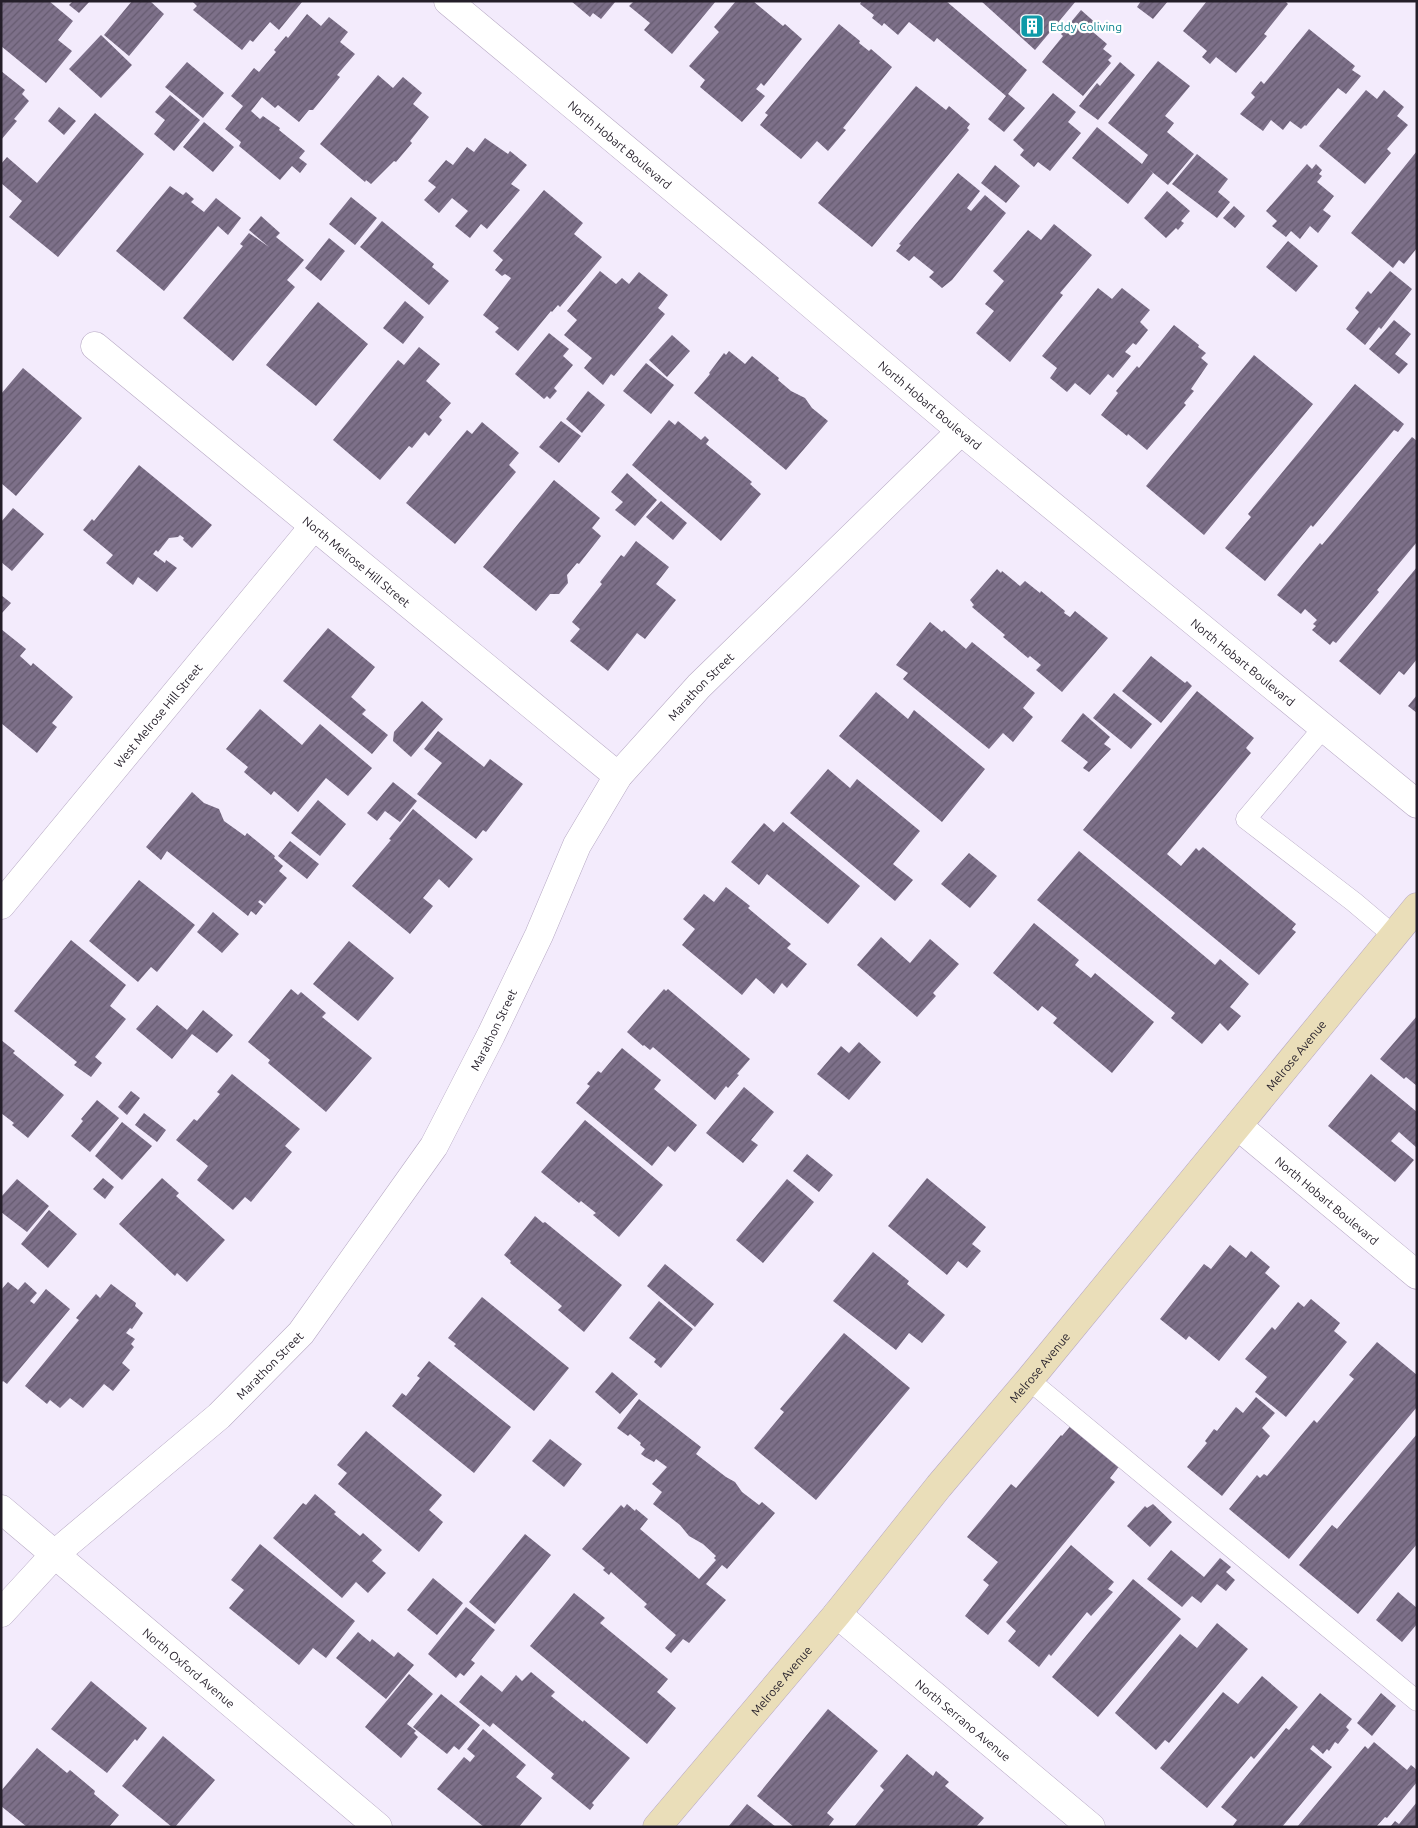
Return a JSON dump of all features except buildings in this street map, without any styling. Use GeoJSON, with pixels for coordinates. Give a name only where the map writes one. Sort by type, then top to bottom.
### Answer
{"type":"FeatureCollection","features":[{"type":"Feature","properties":{"kind":"main road","name":"Melrose Avenue"},"geometry":{"type":"LineString","coordinates":[[658,1827],[837,1614],[939,1486],[1029,1380],[1417,907]]}},
{"type":"Feature","properties":{"kind":"street","name":"North Hobart Boulevard"},"geometry":{"type":"LineString","coordinates":[[448,1],[962,431],[1417,804]]}},
{"type":"Feature","properties":{"kind":"street","name":"North Melrose Hill Street"},"geometry":{"type":"LineString","coordinates":[[95,346],[618,776]]}},
{"type":"Feature","properties":{"kind":"street","name":"Marathon Street"},"geometry":{"type":"LineString","coordinates":[[1,1613],[56,1553],[220,1416],[301,1333],[434,1146],[491,1035],[539,935],[577,846],[618,776],[699,686],[962,431]]}},
{"type":"Feature","properties":{"kind":"street","name":"West Melrose Hill Street"},"geometry":{"type":"LineString","coordinates":[[1,905],[314,526]]}},
{"type":"Feature","properties":{"kind":"street","name":"North Hobart Boulevard"},"geometry":{"type":"LineString","coordinates":[[1238,1126],[1417,1275]]}},
{"type":"Feature","properties":{"kind":"street","name":"North Oxford Avenue"},"geometry":{"type":"LineString","coordinates":[[1,1509],[56,1553],[378,1827]]}},
{"type":"Feature","properties":{"kind":"street","name":"North Serrano Avenue"},"geometry":{"type":"LineString","coordinates":[[837,1614],[1091,1827]]}},
{"type":"Feature","properties":{"kind":"lane"},"geometry":{"type":"LineString","coordinates":[[1324,727],[1246,820],[1354,902],[1393,935]]}},
{"type":"Feature","properties":{"kind":"lane"},"geometry":{"type":"LineString","coordinates":[[1029,1380],[1417,1701]]}},
{"type":"Feature","properties":{"kind":"place","name":"Eddy Coliving"},"geometry":{"type":"Point","coordinates":[1032,26]}}]}
